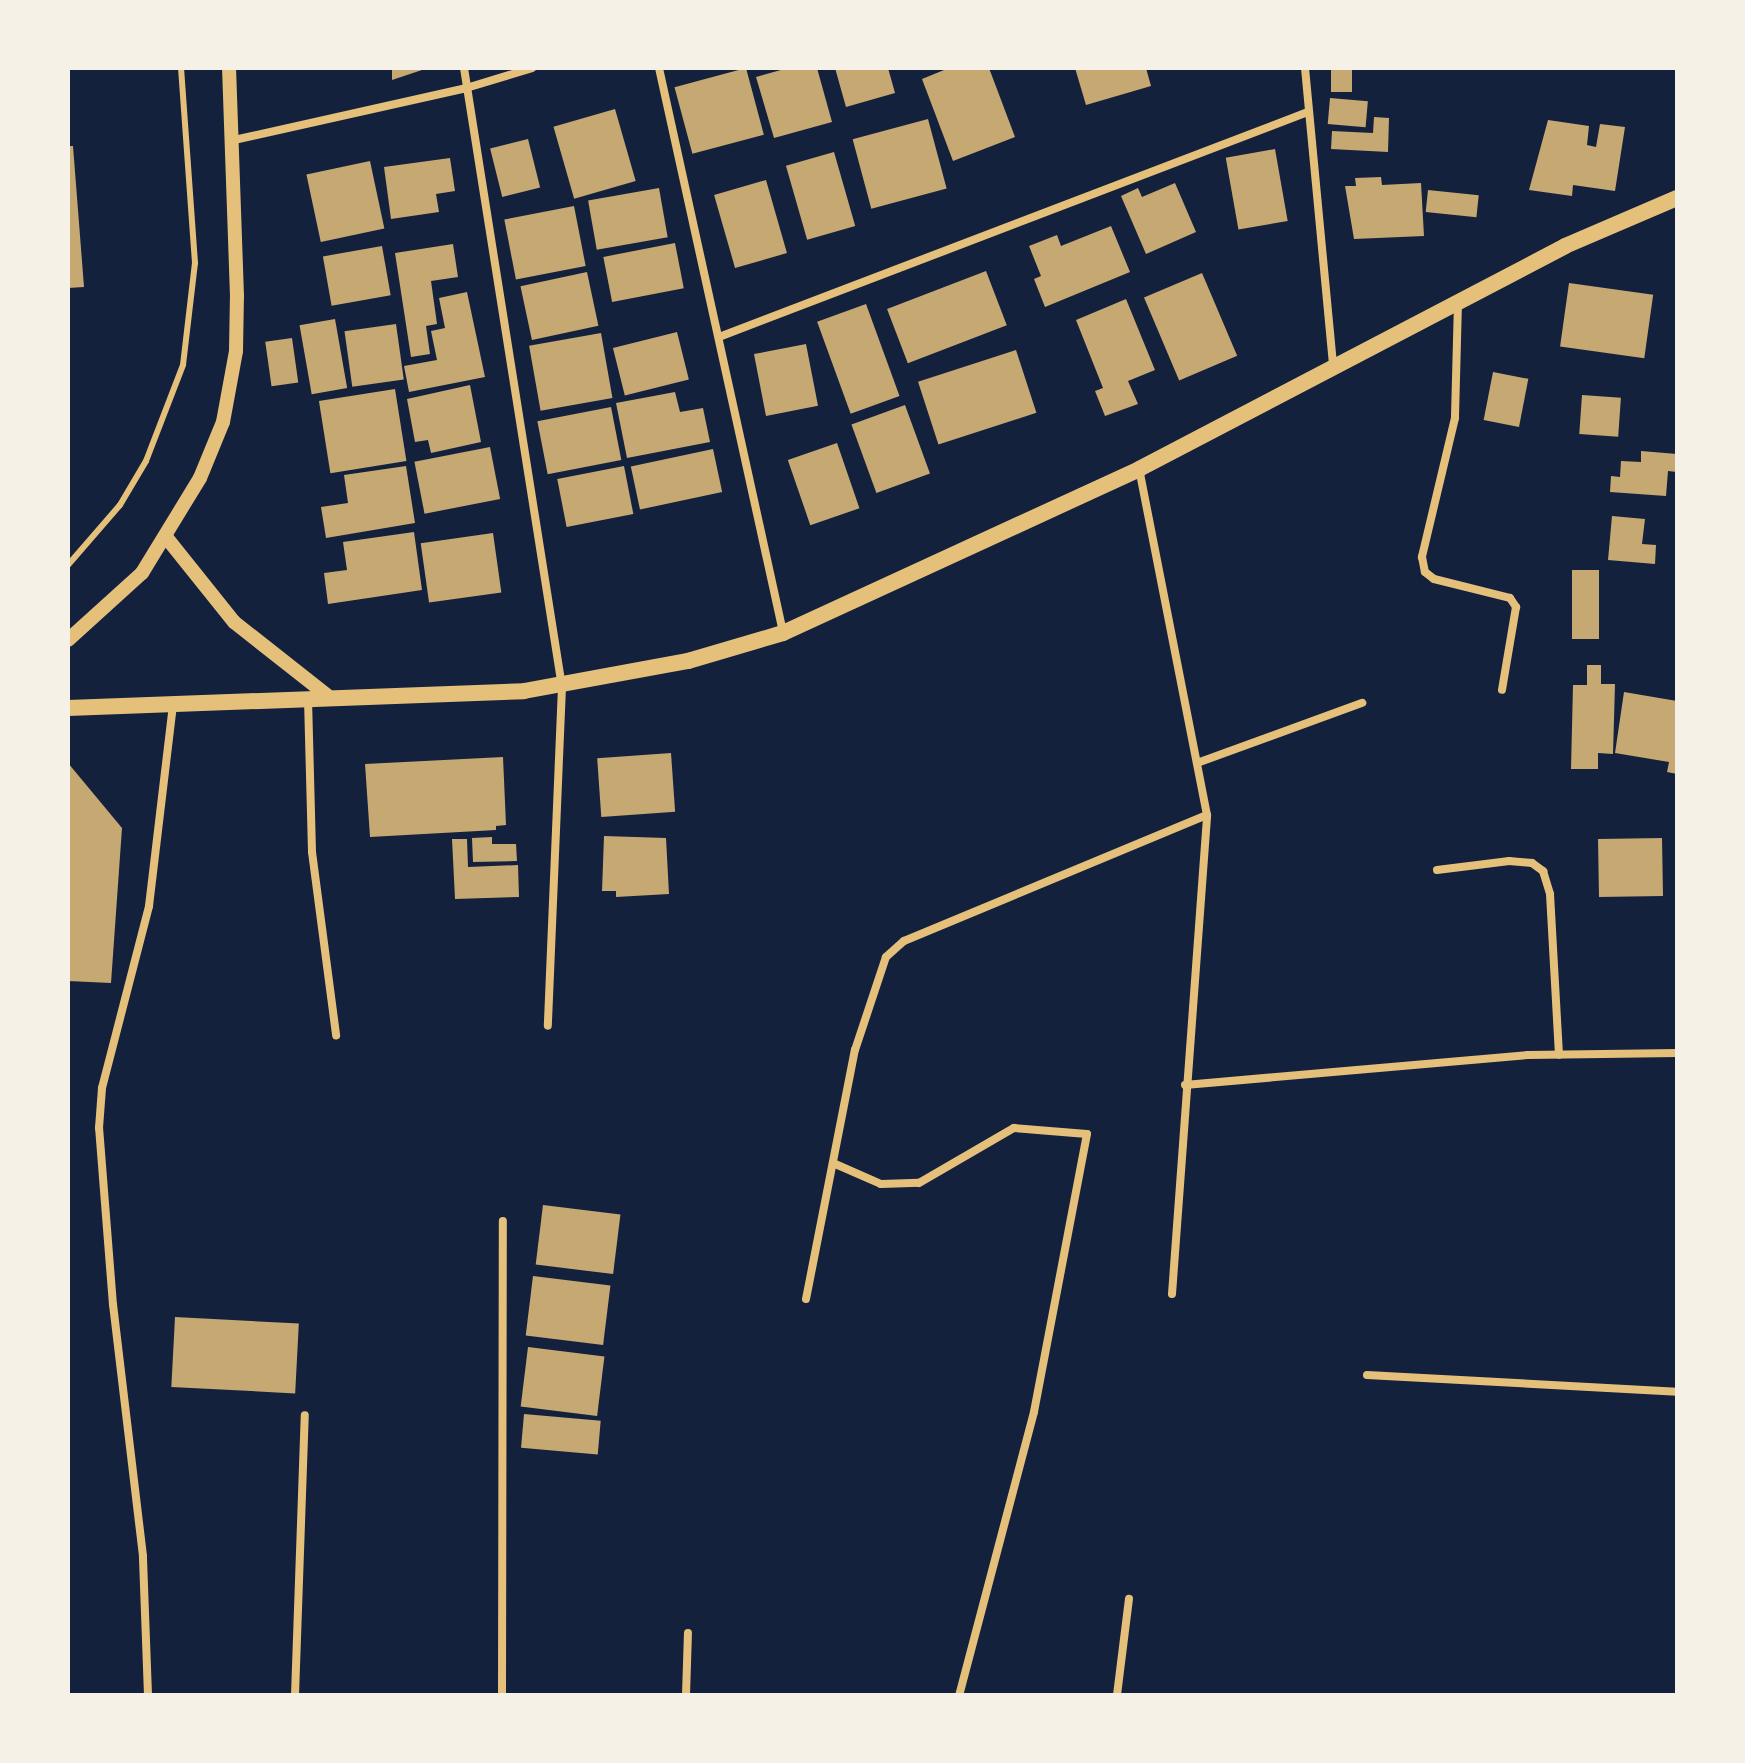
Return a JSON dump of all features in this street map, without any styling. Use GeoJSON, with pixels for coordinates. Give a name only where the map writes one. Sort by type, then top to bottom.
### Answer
{"type":"FeatureCollection","features":[{"type":"Feature","properties":{"kind":"main road"},"geometry":{"type":"LineString","coordinates":[[68,708],[562,687],[688,661],[783,633],[1139,469],[1458,301],[1677,198]]}},
{"type":"Feature","properties":{"kind":"street"},"geometry":{"type":"LineString","coordinates":[[68,640],[115,602],[166,537],[200,478],[223,422],[236,351],[234,140],[229,68]]}},
{"type":"Feature","properties":{"kind":"street"},"geometry":{"type":"LineString","coordinates":[[464,68],[463,89],[562,687],[548,1026]]}},
{"type":"Feature","properties":{"kind":"street"},"geometry":{"type":"LineString","coordinates":[[234,140],[463,89],[532,68]]}},
{"type":"Feature","properties":{"kind":"street"},"geometry":{"type":"LineString","coordinates":[[659,68],[783,633]]}},
{"type":"Feature","properties":{"kind":"street"},"geometry":{"type":"LineString","coordinates":[[1305,68],[1333,365]]}},
{"type":"Feature","properties":{"kind":"street"},"geometry":{"type":"LineString","coordinates":[[719,337],[1308,112]]}},
{"type":"Feature","properties":{"kind":"street"},"geometry":{"type":"LineString","coordinates":[[1458,301],[1455,418],[1422,557],[1425,572],[1434,579],[1510,598],[1517,616],[1502,690]]}},
{"type":"Feature","properties":{"kind":"street"},"geometry":{"type":"LineString","coordinates":[[1139,469],[1207,815],[1172,1294]]}},
{"type":"Feature","properties":{"kind":"street"},"geometry":{"type":"LineString","coordinates":[[166,537],[234,622],[328,696]]}},
{"type":"Feature","properties":{"kind":"street"},"geometry":{"type":"LineString","coordinates":[[308,699],[312,852],[336,1035]]}},
{"type":"Feature","properties":{"kind":"street"},"geometry":{"type":"LineString","coordinates":[[1197,763],[1362,703]]}},
{"type":"Feature","properties":{"kind":"street"},"geometry":{"type":"LineString","coordinates":[[148,1695],[143,1556],[113,1305],[99,1128],[102,1088],[149,906],[173,704]]}},
{"type":"Feature","properties":{"kind":"street"},"geometry":{"type":"LineString","coordinates":[[806,1299],[855,1050],[886,957],[904,941],[1207,815]]}},
{"type":"Feature","properties":{"kind":"street"},"geometry":{"type":"LineString","coordinates":[[1437,870],[1509,861],[1532,863],[1543,871],[1550,894],[1559,1055]]}},
{"type":"Feature","properties":{"kind":"street"},"geometry":{"type":"LineString","coordinates":[[1185,1085],[1559,1055],[1677,1053]]}},
{"type":"Feature","properties":{"kind":"street"},"geometry":{"type":"LineString","coordinates":[[833,1163],[881,1184],[919,1183],[1014,1128],[1087,1134],[1034,1412],[959,1695]]}},
{"type":"Feature","properties":{"kind":"street"},"geometry":{"type":"LineString","coordinates":[[502,1695],[503,1221]]}},
{"type":"Feature","properties":{"kind":"street"},"geometry":{"type":"LineString","coordinates":[[1367,1375],[1677,1392]]}},
{"type":"Feature","properties":{"kind":"street"},"geometry":{"type":"LineString","coordinates":[[295,1695],[305,1415]]}},
{"type":"Feature","properties":{"kind":"street"},"geometry":{"type":"LineString","coordinates":[[1117,1695],[1129,1599]]}},
{"type":"Feature","properties":{"kind":"street"},"geometry":{"type":"LineString","coordinates":[[686,1695],[688,1633]]}},
{"type":"Feature","properties":{"kind":"lane"},"geometry":{"type":"LineString","coordinates":[[68,565],[120,505],[146,461],[183,365],[195,263],[181,68]]}},
{"type":"Feature","properties":{"kind":"building"},"geometry":{"type":"Polygon","coordinates":[[[392,68],[425,68],[425,69],[392,80],[392,68]]]}},
{"type":"Feature","properties":{"kind":"building"},"geometry":{"type":"Polygon","coordinates":[[[746,68],[764,135],[692,154],[675,87],[746,68]]]}},
{"type":"Feature","properties":{"kind":"building"},"geometry":{"type":"Polygon","coordinates":[[[788,68],[817,68],[832,122],[774,138],[756,77],[788,68]]]}},
{"type":"Feature","properties":{"kind":"building"},"geometry":{"type":"Polygon","coordinates":[[[835,68],[888,68],[895,93],[846,107],[835,68]]]}},
{"type":"Feature","properties":{"kind":"building"},"geometry":{"type":"Polygon","coordinates":[[[949,68],[989,68],[1015,137],[953,161],[922,79],[949,68]]]}},
{"type":"Feature","properties":{"kind":"building"},"geometry":{"type":"Polygon","coordinates":[[[1075,68],[1146,68],[1151,86],[1086,105],[1075,68]]]}},
{"type":"Feature","properties":{"kind":"building"},"geometry":{"type":"Polygon","coordinates":[[[1331,68],[1352,68],[1352,92],[1331,92],[1331,68]]]}},
{"type":"Feature","properties":{"kind":"building"},"geometry":{"type":"Polygon","coordinates":[[[1330,98],[1368,101],[1366,127],[1328,124],[1330,98]]]}},
{"type":"Feature","properties":{"kind":"building"},"geometry":{"type":"Polygon","coordinates":[[[615,109],[636,181],[574,199],[553,127],[615,109]]]}},
{"type":"Feature","properties":{"kind":"building"},"geometry":{"type":"Polygon","coordinates":[[[1374,117],[1389,118],[1388,152],[1331,149],[1332,131],[1373,133],[1374,117]]]}},
{"type":"Feature","properties":{"kind":"building"},"geometry":{"type":"Polygon","coordinates":[[[928,119],[947,189],[871,209],[853,139],[928,119]]]}},
{"type":"Feature","properties":{"kind":"building"},"geometry":{"type":"Polygon","coordinates":[[[1548,120],[1589,126],[1587,145],[1596,147],[1600,124],[1625,127],[1615,191],[1573,185],[1572,196],[1529,190],[1548,120]]]}},
{"type":"Feature","properties":{"kind":"building"},"geometry":{"type":"Polygon","coordinates":[[[528,139],[540,188],[502,197],[490,148],[528,139]]]}},
{"type":"Feature","properties":{"kind":"building"},"geometry":{"type":"Polygon","coordinates":[[[68,146],[73,146],[84,287],[68,288],[68,146]]]}},
{"type":"Feature","properties":{"kind":"building"},"geometry":{"type":"Polygon","coordinates":[[[1275,149],[1288,221],[1238,230],[1226,158],[1275,149]]]}},
{"type":"Feature","properties":{"kind":"building"},"geometry":{"type":"Polygon","coordinates":[[[834,152],[855,226],[807,240],[786,166],[834,152]]]}},
{"type":"Feature","properties":{"kind":"building"},"geometry":{"type":"Polygon","coordinates":[[[450,158],[455,191],[436,194],[439,212],[391,219],[384,167],[450,158]]]}},
{"type":"Feature","properties":{"kind":"building"},"geometry":{"type":"Polygon","coordinates":[[[370,161],[384,228],[321,242],[306,175],[370,161]]]}},
{"type":"Feature","properties":{"kind":"building"},"geometry":{"type":"Polygon","coordinates":[[[1381,177],[1382,185],[1421,183],[1424,236],[1354,239],[1345,186],[1356,186],[1355,178],[1381,177]]]}},
{"type":"Feature","properties":{"kind":"building"},"geometry":{"type":"Polygon","coordinates":[[[766,180],[787,253],[735,268],[714,195],[766,180]]]}},
{"type":"Feature","properties":{"kind":"building"},"geometry":{"type":"Polygon","coordinates":[[[1175,183],[1196,232],[1146,254],[1121,196],[1138,188],[1142,197],[1175,183]]]}},
{"type":"Feature","properties":{"kind":"building"},"geometry":{"type":"Polygon","coordinates":[[[659,188],[668,237],[597,250],[588,201],[659,188]]]}},
{"type":"Feature","properties":{"kind":"building"},"geometry":{"type":"Polygon","coordinates":[[[1428,190],[1479,195],[1476,217],[1426,212],[1428,190]]]}},
{"type":"Feature","properties":{"kind":"building"},"geometry":{"type":"Polygon","coordinates":[[[574,206],[586,266],[516,279],[504,220],[574,206]]]}},
{"type":"Feature","properties":{"kind":"building"},"geometry":{"type":"Polygon","coordinates":[[[1111,226],[1130,272],[1045,307],[1034,279],[1041,276],[1029,246],[1057,235],[1061,246],[1111,226]]]}},
{"type":"Feature","properties":{"kind":"building"},"geometry":{"type":"Polygon","coordinates":[[[675,243],[684,288],[612,302],[603,257],[675,243]]]}},
{"type":"Feature","properties":{"kind":"building"},"geometry":{"type":"Polygon","coordinates":[[[453,244],[458,277],[431,281],[437,324],[426,326],[430,354],[411,357],[395,253],[453,244]]]}},
{"type":"Feature","properties":{"kind":"building"},"geometry":{"type":"Polygon","coordinates":[[[382,246],[391,295],[332,306],[323,256],[382,246]]]}},
{"type":"Feature","properties":{"kind":"building"},"geometry":{"type":"Polygon","coordinates":[[[986,271],[1007,325],[908,363],[887,309],[986,271]]]}},
{"type":"Feature","properties":{"kind":"building"},"geometry":{"type":"Polygon","coordinates":[[[587,272],[598,326],[532,340],[520,286],[587,272]]]}},
{"type":"Feature","properties":{"kind":"building"},"geometry":{"type":"Polygon","coordinates":[[[1202,273],[1237,356],[1179,380],[1144,298],[1202,273]]]}},
{"type":"Feature","properties":{"kind":"building"},"geometry":{"type":"Polygon","coordinates":[[[1569,283],[1653,295],[1644,358],[1560,346],[1569,283]]]}},
{"type":"Feature","properties":{"kind":"building"},"geometry":{"type":"Polygon","coordinates":[[[467,292],[485,377],[409,392],[404,366],[437,360],[431,331],[445,328],[439,298],[467,292]]]}},
{"type":"Feature","properties":{"kind":"building"},"geometry":{"type":"Polygon","coordinates":[[[1126,299],[1155,370],[1128,381],[1138,404],[1105,416],[1095,391],[1103,388],[1076,320],[1126,299]]]}},
{"type":"Feature","properties":{"kind":"building"},"geometry":{"type":"Polygon","coordinates":[[[866,304],[900,396],[851,414],[817,322],[866,304]]]}},
{"type":"Feature","properties":{"kind":"building"},"geometry":{"type":"Polygon","coordinates":[[[335,319],[347,388],[312,394],[300,325],[335,319]]]}},
{"type":"Feature","properties":{"kind":"building"},"geometry":{"type":"Polygon","coordinates":[[[396,324],[404,379],[352,387],[345,331],[396,324]]]}},
{"type":"Feature","properties":{"kind":"building"},"geometry":{"type":"Polygon","coordinates":[[[677,332],[689,380],[625,396],[613,348],[677,332]]]}},
{"type":"Feature","properties":{"kind":"building"},"geometry":{"type":"Polygon","coordinates":[[[601,333],[612,398],[541,411],[529,346],[601,333]]]}},
{"type":"Feature","properties":{"kind":"building"},"geometry":{"type":"Polygon","coordinates":[[[292,338],[298,383],[272,386],[265,342],[292,338]]]}},
{"type":"Feature","properties":{"kind":"building"},"geometry":{"type":"Polygon","coordinates":[[[806,344],[818,406],[766,416],[754,354],[806,344]]]}},
{"type":"Feature","properties":{"kind":"building"},"geometry":{"type":"Polygon","coordinates":[[[1016,350],[1036,413],[938,445],[918,382],[1016,350]]]}},
{"type":"Feature","properties":{"kind":"building"},"geometry":{"type":"Polygon","coordinates":[[[1493,372],[1528,379],[1519,427],[1484,420],[1493,372]]]}},
{"type":"Feature","properties":{"kind":"building"},"geometry":{"type":"Polygon","coordinates":[[[470,385],[481,442],[431,453],[428,440],[415,442],[407,399],[470,385]]]}},
{"type":"Feature","properties":{"kind":"building"},"geometry":{"type":"Polygon","coordinates":[[[395,389],[406,461],[330,473],[319,401],[395,389]]]}},
{"type":"Feature","properties":{"kind":"building"},"geometry":{"type":"Polygon","coordinates":[[[675,392],[680,412],[703,408],[710,442],[627,458],[616,403],[675,392]]]}},
{"type":"Feature","properties":{"kind":"building"},"geometry":{"type":"Polygon","coordinates":[[[1582,395],[1621,398],[1618,437],[1579,434],[1582,395]]]}},
{"type":"Feature","properties":{"kind":"building"},"geometry":{"type":"Polygon","coordinates":[[[905,405],[930,474],[876,493],[851,424],[905,405]]]}},
{"type":"Feature","properties":{"kind":"building"},"geometry":{"type":"Polygon","coordinates":[[[611,407],[621,460],[548,474],[537,421],[611,407]]]}},
{"type":"Feature","properties":{"kind":"building"},"geometry":{"type":"Polygon","coordinates":[[[837,443],[859,508],[810,525],[788,460],[837,443]]]}},
{"type":"Feature","properties":{"kind":"building"},"geometry":{"type":"Polygon","coordinates":[[[490,447],[500,499],[425,514],[414,462],[490,447]]]}},
{"type":"Feature","properties":{"kind":"building"},"geometry":{"type":"Polygon","coordinates":[[[713,449],[722,492],[640,510],[631,466],[713,449]]]}},
{"type":"Feature","properties":{"kind":"building"},"geometry":{"type":"Polygon","coordinates":[[[1641,451],[1677,454],[1677,472],[1668,471],[1666,496],[1610,492],[1611,476],[1620,477],[1621,461],[1641,462],[1641,451]]]}},
{"type":"Feature","properties":{"kind":"building"},"geometry":{"type":"Polygon","coordinates":[[[406,466],[415,523],[326,538],[321,507],[348,503],[344,475],[406,466]]]}},
{"type":"Feature","properties":{"kind":"building"},"geometry":{"type":"Polygon","coordinates":[[[624,466],[633,514],[567,527],[557,479],[624,466]]]}},
{"type":"Feature","properties":{"kind":"building"},"geometry":{"type":"Polygon","coordinates":[[[1612,516],[1645,519],[1642,544],[1656,545],[1655,564],[1608,560],[1612,516]]]}},
{"type":"Feature","properties":{"kind":"building"},"geometry":{"type":"Polygon","coordinates":[[[414,532],[422,590],[328,604],[324,573],[347,570],[343,542],[414,532]]]}},
{"type":"Feature","properties":{"kind":"building"},"geometry":{"type":"Polygon","coordinates":[[[493,533],[501,592],[429,603],[421,543],[493,533]]]}},
{"type":"Feature","properties":{"kind":"building"},"geometry":{"type":"Polygon","coordinates":[[[1572,570],[1599,570],[1599,639],[1572,639],[1572,570]]]}},
{"type":"Feature","properties":{"kind":"building"},"geometry":{"type":"Polygon","coordinates":[[[1587,665],[1601,665],[1601,684],[1615,684],[1613,754],[1598,753],[1598,769],[1571,769],[1573,685],[1587,685],[1587,665]]]}},
{"type":"Feature","properties":{"kind":"building"},"geometry":{"type":"Polygon","coordinates":[[[1624,692],[1677,701],[1677,774],[1667,772],[1669,762],[1615,753],[1624,692]]]}},
{"type":"Feature","properties":{"kind":"building"},"geometry":{"type":"Polygon","coordinates":[[[671,753],[675,812],[601,817],[597,758],[671,753]]]}},
{"type":"Feature","properties":{"kind":"building"},"geometry":{"type":"Polygon","coordinates":[[[503,757],[506,825],[496,826],[496,830],[370,837],[365,764],[503,757]]]}},
{"type":"Feature","properties":{"kind":"building"},"geometry":{"type":"Polygon","coordinates":[[[68,763],[122,828],[111,983],[68,981],[68,763]]]}},
{"type":"Feature","properties":{"kind":"building"},"geometry":{"type":"Polygon","coordinates":[[[604,836],[666,838],[669,894],[616,897],[616,891],[602,891],[604,836]]]}},
{"type":"Feature","properties":{"kind":"building"},"geometry":{"type":"Polygon","coordinates":[[[492,837],[492,844],[516,844],[517,861],[473,862],[472,838],[492,837]]]}},
{"type":"Feature","properties":{"kind":"building"},"geometry":{"type":"Polygon","coordinates":[[[1662,838],[1663,896],[1599,897],[1598,839],[1662,838]]]}},
{"type":"Feature","properties":{"kind":"building"},"geometry":{"type":"Polygon","coordinates":[[[452,839],[467,839],[468,867],[518,865],[519,897],[455,899],[452,839]]]}},
{"type":"Feature","properties":{"kind":"building"},"geometry":{"type":"Polygon","coordinates":[[[543,1205],[620,1215],[613,1274],[536,1265],[543,1205]]]}},
{"type":"Feature","properties":{"kind":"building"},"geometry":{"type":"Polygon","coordinates":[[[533,1276],[610,1286],[603,1345],[526,1336],[533,1276]]]}},
{"type":"Feature","properties":{"kind":"building"},"geometry":{"type":"Polygon","coordinates":[[[175,1317],[299,1323],[295,1393],[171,1387],[175,1317]]]}},
{"type":"Feature","properties":{"kind":"building"},"geometry":{"type":"Polygon","coordinates":[[[528,1347],[604,1356],[597,1416],[521,1407],[528,1347]]]}},
{"type":"Feature","properties":{"kind":"building"},"geometry":{"type":"Polygon","coordinates":[[[524,1414],[601,1421],[598,1455],[521,1448],[524,1414]]]}}]}
